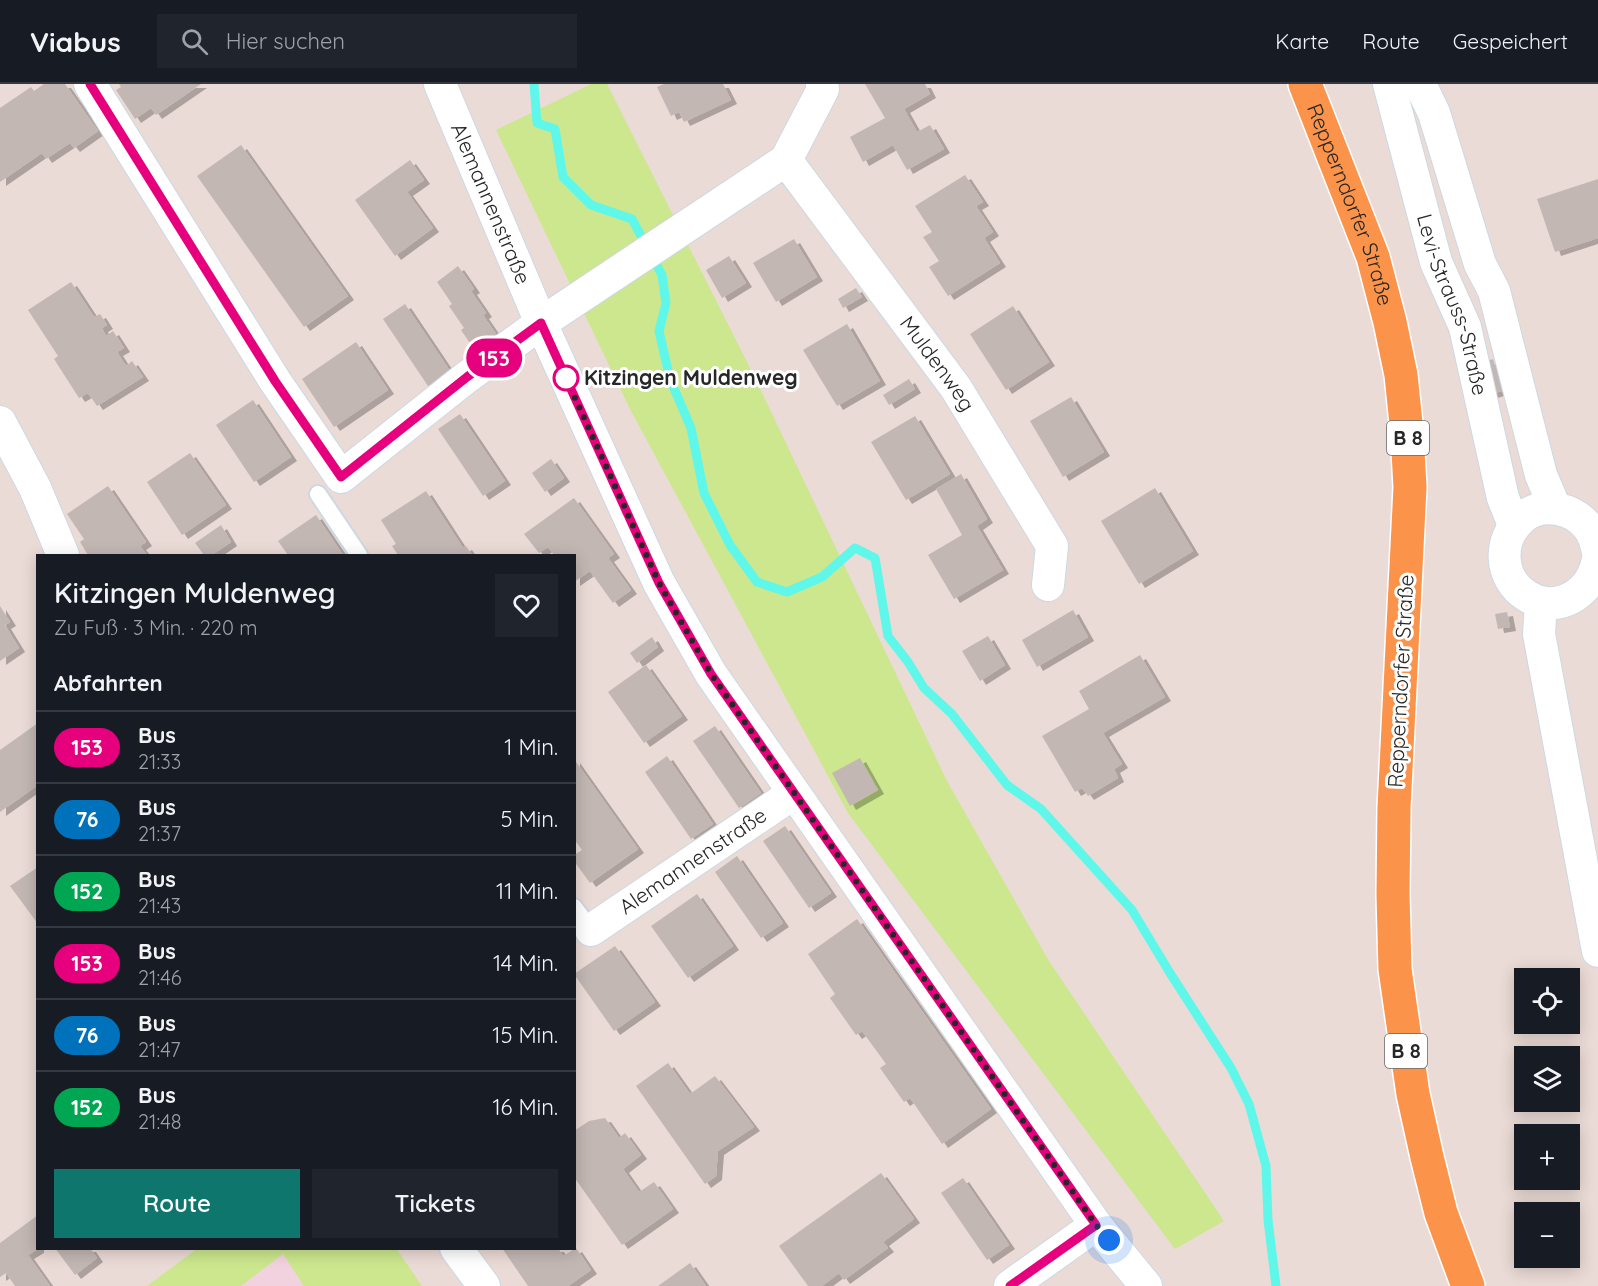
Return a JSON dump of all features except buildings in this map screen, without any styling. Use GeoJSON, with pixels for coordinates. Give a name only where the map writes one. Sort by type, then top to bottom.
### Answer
{"type":"FeatureCollection","features":[{"type":"Feature","properties":{"kind":"main road","name":"Repperndorfer Straße"},"geometry":{"type":"LineString","coordinates":[[1305,84],[1373,257],[1401,375],[1410,487],[1394,808],[1395,969],[1413,1094],[1426,1157],[1441,1213],[1468,1286]]}},
{"type":"Feature","properties":{"kind":"street"},"geometry":{"type":"LineString","coordinates":[[90,84],[275,381],[341,477],[467,377],[541,323],[786,160],[823,89],[822,84]]}},
{"type":"Feature","properties":{"kind":"street","name":"Alemannenstraße"},"geometry":{"type":"LineString","coordinates":[[440,84],[541,323],[659,583],[711,674],[1096,1225],[1146,1286]]}},
{"type":"Feature","properties":{"kind":"street","name":"Levi-Strauss-Straße"},"geometry":{"type":"LineString","coordinates":[[1389,84],[1436,262],[1465,327],[1503,498],[1514,525]]}},
{"type":"Feature","properties":{"kind":"street","name":"Levi-Strauss-Straße"},"geometry":{"type":"LineString","coordinates":[[1420,84],[1434,113],[1480,264],[1494,291],[1541,476],[1555,508]]}},
{"type":"Feature","properties":{"kind":"street","name":"Muldenweg"},"geometry":{"type":"LineString","coordinates":[[786,160],[956,388],[1052,546],[1048,585]]}},
{"type":"Feature","properties":{"kind":"street"},"geometry":{"type":"LineString","coordinates":[[0,422],[35,488],[63,554]]}},
{"type":"Feature","properties":{"kind":"street"},"geometry":{"type":"LineString","coordinates":[[1555,508],[1568,511],[1590,528],[1597,548],[1597,569],[1581,592],[1555,603],[1541,602],[1528,597],[1509,577],[1504,564],[1504,550],[1507,537],[1514,525],[1525,515],[1539,509],[1555,508]]}},
{"type":"Feature","properties":{"kind":"street"},"geometry":{"type":"LineString","coordinates":[[1541,602],[1539,634],[1598,951]]}},
{"type":"Feature","properties":{"kind":"street","name":"Alemannenstraße"},"geometry":{"type":"LineString","coordinates":[[583,918],[794,793]]}},
{"type":"Feature","properties":{"kind":"street"},"geometry":{"type":"LineString","coordinates":[[1020,1283],[1096,1225]]}},
{"type":"Feature","properties":{"kind":"street"},"geometry":{"type":"LineString","coordinates":[[457,1250],[484,1286]]}},
{"type":"Feature","properties":{"kind":"lane"},"geometry":{"type":"LineString","coordinates":[[318,494],[358,554]]}},
{"type":"Feature","properties":{"kind":"shaded area"},"geometry":{"type":"Polygon","coordinates":[[[283,1254],[304,1286],[241,1286],[283,1254]]]}},
{"type":"Feature","properties":{"kind":"green space"},"geometry":{"type":"Polygon","coordinates":[[[591,84],[607,84],[754,376],[947,781],[1049,961],[1224,1221],[1175,1249],[848,813],[631,411],[496,130],[591,84]]]}},
{"type":"Feature","properties":{"kind":"green space"},"geometry":{"type":"Polygon","coordinates":[[[195,1250],[397,1250],[422,1286],[304,1286],[283,1254],[241,1286],[147,1286],[195,1250]]]}},
{"type":"Feature","properties":{"kind":"waterway"},"geometry":{"type":"LineString","coordinates":[[534,84],[537,123],[555,129],[563,177],[591,205],[632,219],[662,275],[666,303],[659,331],[670,379],[691,428],[704,493],[730,545],[757,582],[787,592],[822,577],[855,548],[875,558],[888,636],[924,688],[952,714],[1007,785],[1041,809],[1132,910],[1231,1068],[1249,1104],[1266,1166],[1268,1220],[1276,1286]]}},
{"type":"Feature","properties":{"kind":"bus line","name":"153"},"geometry":{"type":"LineString","coordinates":[[90,84],[275,381],[341,477],[467,377],[541,323],[659,583],[711,674],[1096,1225],[1010,1286]]}},
{"type":"Feature","properties":{"kind":"place","name":"Kitzingen Muldenweg"},"geometry":{"type":"Point","coordinates":[566,378]}},
{"type":"Feature","properties":{"kind":"route"},"geometry":{"type":"LineString","coordinates":[[566,378],[659,583],[711,674],[1096,1225],[1109,1240]]}}]}
